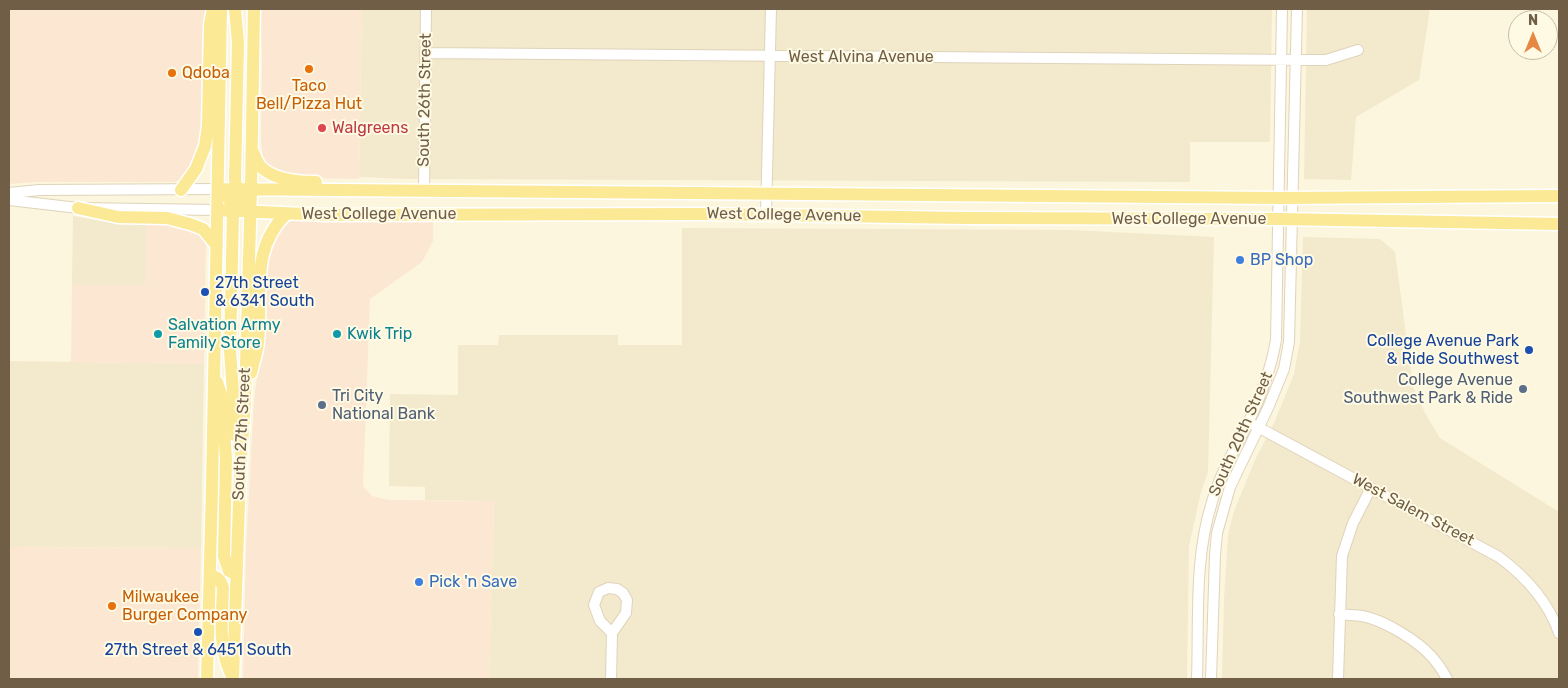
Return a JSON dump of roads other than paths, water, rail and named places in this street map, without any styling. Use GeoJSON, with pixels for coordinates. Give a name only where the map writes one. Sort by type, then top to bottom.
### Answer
{"type":"FeatureCollection","features":[{"type":"Feature","properties":{"kind":"main road"},"geometry":{"type":"LineString","coordinates":[[181,190],[196,169],[205,146],[208,126],[210,24],[213,9]]}},
{"type":"Feature","properties":{"kind":"main road","name":"South 27th Street"},"geometry":{"type":"LineString","coordinates":[[207,679],[221,9]]}},
{"type":"Feature","properties":{"kind":"main road"},"geometry":{"type":"LineString","coordinates":[[235,9],[238,44],[236,189],[241,202],[250,212]]}},
{"type":"Feature","properties":{"kind":"main road","name":"South 27th Street"},"geometry":{"type":"LineString","coordinates":[[233,679],[240,473],[245,400],[254,9]]}},
{"type":"Feature","properties":{"kind":"main road"},"geometry":{"type":"LineString","coordinates":[[252,150],[260,166],[280,177],[303,182],[367,183],[409,192]]}},
{"type":"Feature","properties":{"kind":"main road"},"geometry":{"type":"LineString","coordinates":[[218,189],[229,198],[233,211],[230,350],[240,473]]}},
{"type":"Feature","properties":{"kind":"main road","name":"West College Avenue"},"geometry":{"type":"LineString","coordinates":[[218,189],[1279,198],[1559,196]]}},
{"type":"Feature","properties":{"kind":"main road"},"geometry":{"type":"LineString","coordinates":[[78,208],[118,217],[167,218],[190,224],[203,229],[217,246]]}},
{"type":"Feature","properties":{"kind":"main road","name":"West College Avenue"},"geometry":{"type":"LineString","coordinates":[[218,210],[286,214],[1279,219],[1559,224]]}},
{"type":"Feature","properties":{"kind":"main road"},"geometry":{"type":"LineString","coordinates":[[245,400],[258,344],[260,270],[270,233],[286,214]]}},
{"type":"Feature","properties":{"kind":"main road"},"geometry":{"type":"LineString","coordinates":[[214,373],[222,398],[226,459],[224,556],[229,571],[237,575]]}},
{"type":"Feature","properties":{"kind":"main road"},"geometry":{"type":"LineString","coordinates":[[210,575],[217,577],[221,581],[223,588],[222,643],[225,663],[233,679]]}},
{"type":"Feature","properties":{"kind":"street","name":"South 26th Street"},"geometry":{"type":"LineString","coordinates":[[424,192],[426,9]]}},
{"type":"Feature","properties":{"kind":"street"},"geometry":{"type":"LineString","coordinates":[[766,215],[771,9]]}},
{"type":"Feature","properties":{"kind":"street","name":"South 20th Street"},"geometry":{"type":"LineString","coordinates":[[1197,679],[1200,566],[1207,519],[1221,476],[1248,422],[1272,364],[1276,340],[1282,9]]}},
{"type":"Feature","properties":{"kind":"street","name":"South 20th Street"},"geometry":{"type":"LineString","coordinates":[[1211,679],[1217,533],[1230,487],[1259,428],[1284,369],[1289,342],[1294,198],[1297,9]]}},
{"type":"Feature","properties":{"kind":"street","name":"West Alvina Avenue"},"geometry":{"type":"LineString","coordinates":[[425,53],[1326,60],[1358,50]]}},
{"type":"Feature","properties":{"kind":"street","name":"West College Avenue"},"geometry":{"type":"LineString","coordinates":[[9,194],[39,190],[218,189]]}},
{"type":"Feature","properties":{"kind":"street","name":"West College Avenue"},"geometry":{"type":"LineString","coordinates":[[9,200],[78,208],[218,210]]}},
{"type":"Feature","properties":{"kind":"street","name":"West Salem Street"},"geometry":{"type":"LineString","coordinates":[[1248,422],[1479,546],[1514,568],[1535,590],[1557,628]]}},
{"type":"Feature","properties":{"kind":"street"},"geometry":{"type":"LineString","coordinates":[[1338,679],[1340,567],[1344,545],[1353,522],[1371,488]]}},
{"type":"Feature","properties":{"kind":"street"},"geometry":{"type":"LineString","coordinates":[[1339,614],[1362,616],[1375,620],[1408,638],[1430,655],[1439,665],[1447,679]]}},
{"type":"Feature","properties":{"kind":"street"},"geometry":{"type":"LineString","coordinates":[[611,679],[612,633]]}},
{"type":"Feature","properties":{"kind":"place","name":"Taco Bell/Pizza Hut"},"geometry":{"type":"Point","coordinates":[309,69]}},
{"type":"Feature","properties":{"kind":"place","name":"Qdoba"},"geometry":{"type":"Point","coordinates":[172,73]}},
{"type":"Feature","properties":{"kind":"place","name":"Walgreens"},"geometry":{"type":"Point","coordinates":[322,128]}},
{"type":"Feature","properties":{"kind":"place","name":"BP Shop"},"geometry":{"type":"Point","coordinates":[1240,260]}},
{"type":"Feature","properties":{"kind":"place","name":"27th Street & 6341 South"},"geometry":{"type":"Point","coordinates":[205,292]}},
{"type":"Feature","properties":{"kind":"place","name":"Salvation Army Family Store"},"geometry":{"type":"Point","coordinates":[158,334]}},
{"type":"Feature","properties":{"kind":"place","name":"Kwik Trip"},"geometry":{"type":"Point","coordinates":[337,334]}},
{"type":"Feature","properties":{"kind":"place","name":"College Avenue Park & Ride Southwest"},"geometry":{"type":"Point","coordinates":[1529,350]}},
{"type":"Feature","properties":{"kind":"place","name":"College Avenue Southwest Park & Ride"},"geometry":{"type":"Point","coordinates":[1523,389]}},
{"type":"Feature","properties":{"kind":"place","name":"Tri City National Bank"},"geometry":{"type":"Point","coordinates":[322,405]}},
{"type":"Feature","properties":{"kind":"place","name":"Pick 'n Save"},"geometry":{"type":"Point","coordinates":[419,582]}},
{"type":"Feature","properties":{"kind":"place","name":"Milwaukee Burger Company"},"geometry":{"type":"Point","coordinates":[112,606]}},
{"type":"Feature","properties":{"kind":"place","name":"27th Street & 6451 South"},"geometry":{"type":"Point","coordinates":[198,632]}}]}
